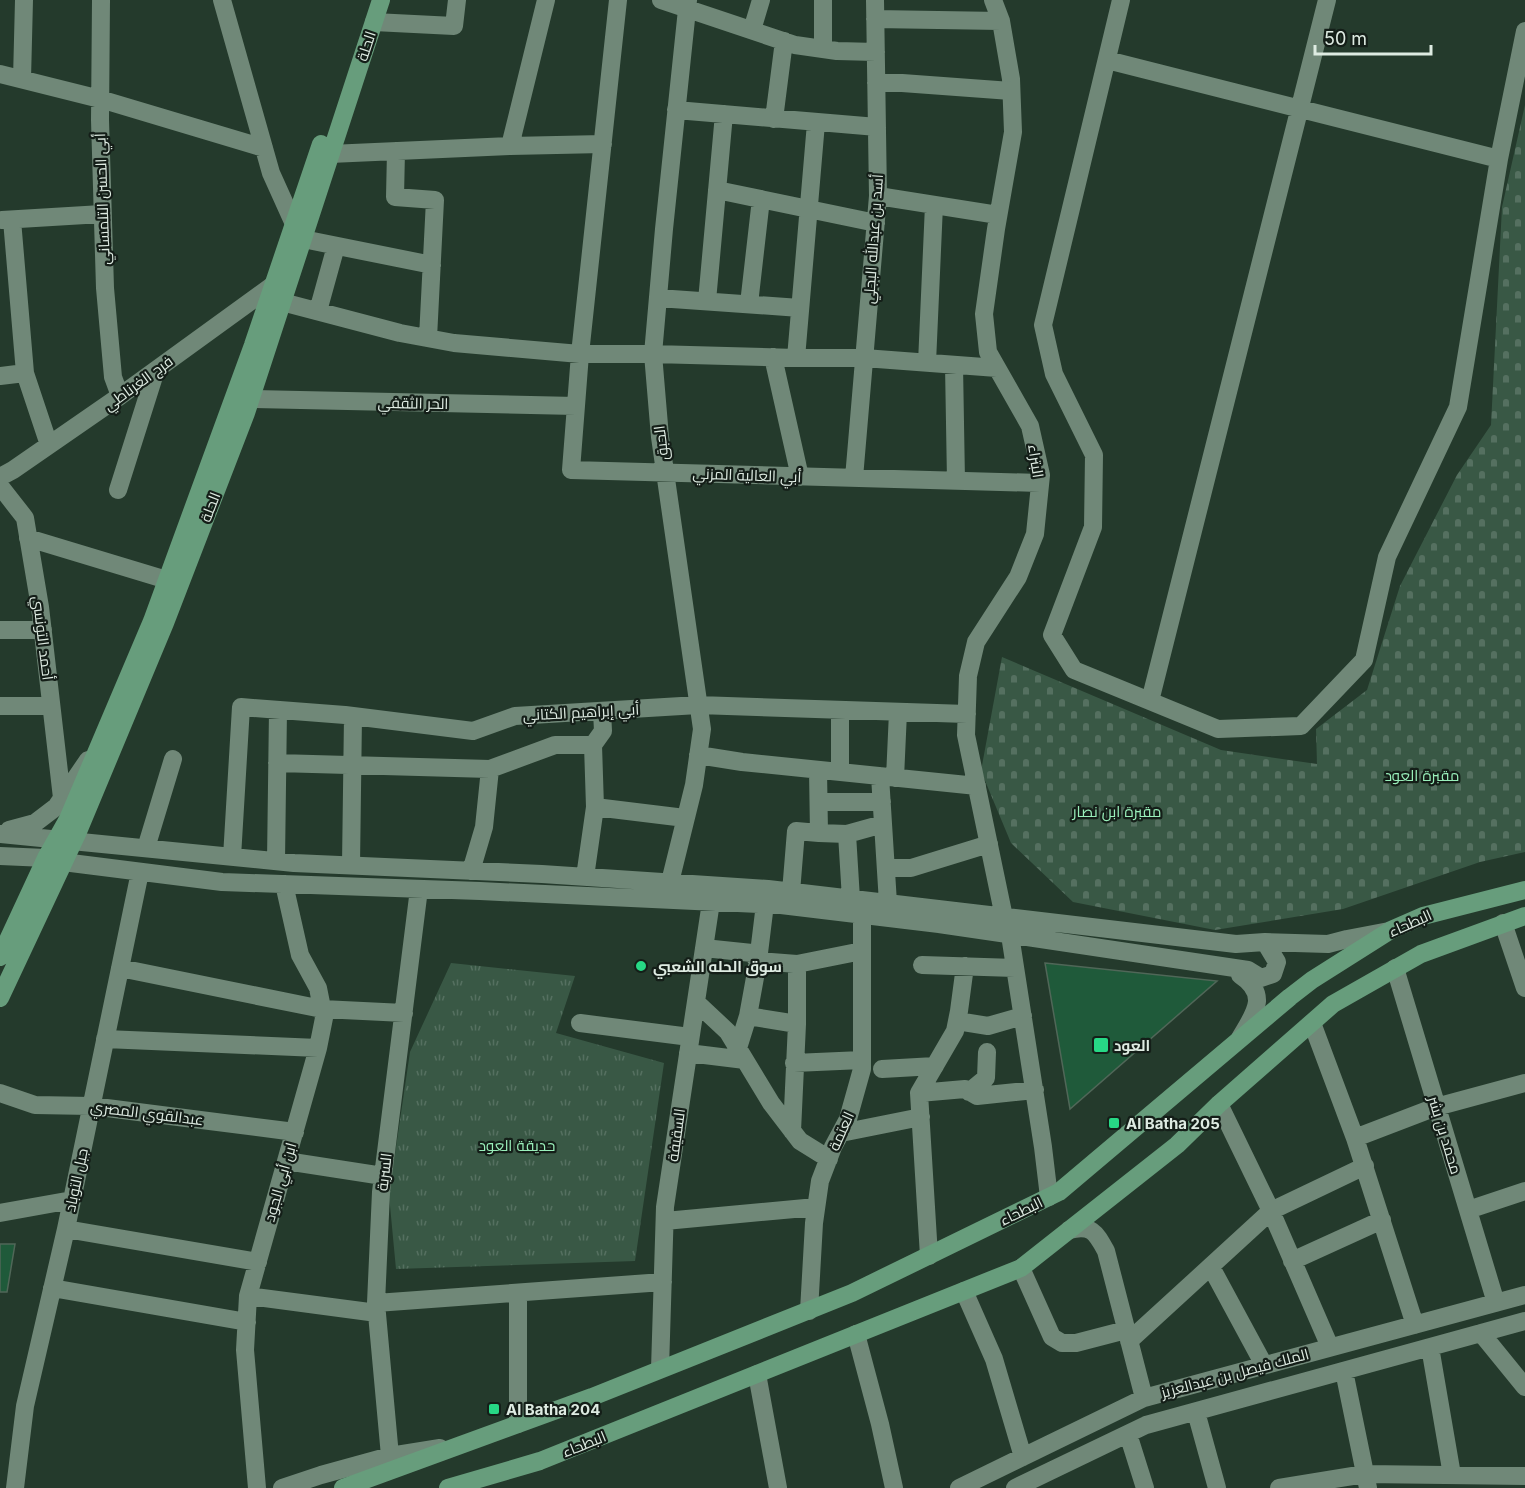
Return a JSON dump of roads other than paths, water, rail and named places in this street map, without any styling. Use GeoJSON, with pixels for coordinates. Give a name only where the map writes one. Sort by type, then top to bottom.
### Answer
{"type":"FeatureCollection","features":[{"type":"Feature","properties":{"kind":"main road","name":"الحلة"},"geometry":{"type":"LineString","coordinates":[[1,953],[65,840],[165,623],[250,399],[282,302],[298,232],[369,0]]}},
{"type":"Feature","properties":{"kind":"main road","name":"الحلة"},"geometry":{"type":"LineString","coordinates":[[65,840],[68,819],[152,621],[273,285],[330,154],[381,0]]}},
{"type":"Feature","properties":{"kind":"main road","name":"الحلة"},"geometry":{"type":"LineString","coordinates":[[0,998],[55,860]]}},
{"type":"Feature","properties":{"kind":"main road","name":"البطحاء"},"geometry":{"type":"LineString","coordinates":[[343,1488],[518,1424],[809,1311],[852,1293],[1050,1197],[1059,1192],[1312,980],[1390,930],[1423,915],[1525,890]]}},
{"type":"Feature","properties":{"kind":"main road","name":"البطحاء"},"geometry":{"type":"LineString","coordinates":[[448,1488],[540,1461],[1021,1268],[1177,1145],[1218,1104],[1333,1004],[1421,954],[1525,916]]}},
{"type":"Feature","properties":{"kind":"street"},"geometry":{"type":"LineString","coordinates":[[22,79],[24,0]]}},
{"type":"Feature","properties":{"kind":"street","name":"أبي الحسن التلمساني"},"geometry":{"type":"LineString","coordinates":[[101,0],[100,99],[105,288],[113,377],[120,396]]}},
{"type":"Feature","properties":{"kind":"street"},"geometry":{"type":"LineString","coordinates":[[222,0],[271,173],[298,232],[336,246],[432,265]]}},
{"type":"Feature","properties":{"kind":"street"},"geometry":{"type":"LineString","coordinates":[[374,22],[454,26],[458,0]]}},
{"type":"Feature","properties":{"kind":"street"},"geometry":{"type":"LineString","coordinates":[[510,146],[546,0]]}},
{"type":"Feature","properties":{"kind":"street","name":"أبي العالية المزني"},"geometry":{"type":"LineString","coordinates":[[618,0],[580,354],[571,470],[1040,483]]}},
{"type":"Feature","properties":{"kind":"street"},"geometry":{"type":"LineString","coordinates":[[662,0],[688,4],[795,45],[837,51],[876,52]]}},
{"type":"Feature","properties":{"kind":"street"},"geometry":{"type":"LineString","coordinates":[[752,30],[761,0]]}},
{"type":"Feature","properties":{"kind":"street"},"geometry":{"type":"LineString","coordinates":[[823,0],[823,49]]}},
{"type":"Feature","properties":{"kind":"street","name":"أسد بن عبدالله البجلي"},"geometry":{"type":"LineString","coordinates":[[854,478],[878,196],[875,0]]}},
{"type":"Feature","properties":{"kind":"street","name":"البتراء"},"geometry":{"type":"LineString","coordinates":[[993,0],[1001,21],[1011,79],[1013,132],[984,314],[988,352],[1030,426],[1041,476],[1035,534],[1018,577],[976,642],[968,676],[966,735],[1004,917]]}},
{"type":"Feature","properties":{"kind":"street"},"geometry":{"type":"LineString","coordinates":[[1121,0],[1043,325],[1054,374],[1094,455],[1094,527],[1052,635],[1074,670],[1218,729],[1301,726],[1364,660],[1387,557],[1458,407],[1499,159],[1525,31]]}},
{"type":"Feature","properties":{"kind":"street"},"geometry":{"type":"LineString","coordinates":[[1150,701],[1327,0]]}},
{"type":"Feature","properties":{"kind":"street","name":"الحبق"},"geometry":{"type":"LineString","coordinates":[[670,882],[693,785],[702,729],[660,437],[653,354],[688,4]]}},
{"type":"Feature","properties":{"kind":"street"},"geometry":{"type":"LineString","coordinates":[[876,19],[1001,21]]}},
{"type":"Feature","properties":{"kind":"street"},"geometry":{"type":"LineString","coordinates":[[774,119],[784,41]]}},
{"type":"Feature","properties":{"kind":"street"},"geometry":{"type":"LineString","coordinates":[[1107,60],[1499,159]]}},
{"type":"Feature","properties":{"kind":"street"},"geometry":{"type":"LineString","coordinates":[[0,74],[100,99],[264,148]]}},
{"type":"Feature","properties":{"kind":"street"},"geometry":{"type":"LineString","coordinates":[[876,83],[1011,91]]}},
{"type":"Feature","properties":{"kind":"street"},"geometry":{"type":"LineString","coordinates":[[676,110],[877,127]]}},
{"type":"Feature","properties":{"kind":"street"},"geometry":{"type":"LineString","coordinates":[[707,301],[724,114]]}},
{"type":"Feature","properties":{"kind":"street"},"geometry":{"type":"LineString","coordinates":[[796,358],[816,123]]}},
{"type":"Feature","properties":{"kind":"street"},"geometry":{"type":"LineString","coordinates":[[330,154],[603,144]]}},
{"type":"Feature","properties":{"kind":"street"},"geometry":{"type":"LineString","coordinates":[[396,151],[395,197],[435,200],[428,338]]}},
{"type":"Feature","properties":{"kind":"street"},"geometry":{"type":"LineString","coordinates":[[717,190],[876,223]]}},
{"type":"Feature","properties":{"kind":"street"},"geometry":{"type":"LineString","coordinates":[[878,196],[998,215]]}},
{"type":"Feature","properties":{"kind":"street"},"geometry":{"type":"LineString","coordinates":[[749,304],[761,199]]}},
{"type":"Feature","properties":{"kind":"street"},"geometry":{"type":"LineString","coordinates":[[927,363],[934,205]]}},
{"type":"Feature","properties":{"kind":"street"},"geometry":{"type":"LineString","coordinates":[[49,445],[26,373],[6,220],[102,214]]}},
{"type":"Feature","properties":{"kind":"street"},"geometry":{"type":"LineString","coordinates":[[318,311],[336,246]]}},
{"type":"Feature","properties":{"kind":"street","name":"فرج الغرناطي"},"geometry":{"type":"LineString","coordinates":[[0,477],[120,396],[273,285]]}},
{"type":"Feature","properties":{"kind":"street"},"geometry":{"type":"LineString","coordinates":[[658,298],[800,308]]}},
{"type":"Feature","properties":{"kind":"street"},"geometry":{"type":"LineString","coordinates":[[282,302],[400,333],[454,343],[580,354],[864,358],[997,368]]}},
{"type":"Feature","properties":{"kind":"street"},"geometry":{"type":"LineString","coordinates":[[773,357],[800,477]]}},
{"type":"Feature","properties":{"kind":"street"},"geometry":{"type":"LineString","coordinates":[[954,365],[956,481]]}},
{"type":"Feature","properties":{"kind":"street"},"geometry":{"type":"LineString","coordinates":[[118,489],[156,369]]}},
{"type":"Feature","properties":{"kind":"street"},"geometry":{"type":"LineString","coordinates":[[0,376],[26,373]]}},
{"type":"Feature","properties":{"kind":"street","name":"الحر الثقفي"},"geometry":{"type":"LineString","coordinates":[[250,399],[576,406]]}},
{"type":"Feature","properties":{"kind":"street","name":"أحمد التونسي"},"geometry":{"type":"LineString","coordinates":[[0,486],[25,518],[43,630],[62,798]]}},
{"type":"Feature","properties":{"kind":"street"},"geometry":{"type":"LineString","coordinates":[[28,538],[167,580]]}},
{"type":"Feature","properties":{"kind":"street"},"geometry":{"type":"LineString","coordinates":[[0,630],[43,630]]}},
{"type":"Feature","properties":{"kind":"street","name":"أبي إبراهيم الكتاني"},"geometry":{"type":"LineString","coordinates":[[232,857],[241,707],[353,716],[472,731],[515,716],[698,705],[967,714]]}},
{"type":"Feature","properties":{"kind":"street"},"geometry":{"type":"LineString","coordinates":[[0,706],[51,706]]}},
{"type":"Feature","properties":{"kind":"street"},"geometry":{"type":"LineString","coordinates":[[276,861],[278,710]]}},
{"type":"Feature","properties":{"kind":"street"},"geometry":{"type":"LineString","coordinates":[[840,710],[840,772]]}},
{"type":"Feature","properties":{"kind":"street"},"geometry":{"type":"LineString","coordinates":[[585,877],[596,807],[593,745],[603,731],[602,711]]}},
{"type":"Feature","properties":{"kind":"street"},"geometry":{"type":"LineString","coordinates":[[888,903],[882,802],[898,712]]}},
{"type":"Feature","properties":{"kind":"street"},"geometry":{"type":"LineString","coordinates":[[351,865],[353,716]]}},
{"type":"Feature","properties":{"kind":"street"},"geometry":{"type":"LineString","coordinates":[[278,763],[490,769],[555,745],[593,745]]}},
{"type":"Feature","properties":{"kind":"street"},"geometry":{"type":"LineString","coordinates":[[0,833],[34,823],[56,807],[98,750]]}},
{"type":"Feature","properties":{"kind":"street"},"geometry":{"type":"LineString","coordinates":[[698,755],[742,762],[977,786]]}},
{"type":"Feature","properties":{"kind":"street"},"geometry":{"type":"LineString","coordinates":[[146,848],[173,759]]}},
{"type":"Feature","properties":{"kind":"street"},"geometry":{"type":"LineString","coordinates":[[471,871],[484,827],[490,769]]}},
{"type":"Feature","properties":{"kind":"street"},"geometry":{"type":"LineString","coordinates":[[818,770],[819,833]]}},
{"type":"Feature","properties":{"kind":"street"},"geometry":{"type":"LineString","coordinates":[[819,802],[882,802]]}},
{"type":"Feature","properties":{"kind":"street"},"geometry":{"type":"LineString","coordinates":[[596,807],[685,818]]}},
{"type":"Feature","properties":{"kind":"street"},"geometry":{"type":"LineString","coordinates":[[791,892],[796,831],[847,834],[883,824]]}},
{"type":"Feature","properties":{"kind":"street"},"geometry":{"type":"LineString","coordinates":[[0,833],[276,861],[670,882],[791,892],[1236,944],[1265,942],[1328,944],[1390,930]]}},
{"type":"Feature","properties":{"kind":"street"},"geometry":{"type":"LineString","coordinates":[[847,834],[851,899]]}},
{"type":"Feature","properties":{"kind":"street"},"geometry":{"type":"LineString","coordinates":[[886,868],[911,868],[989,844]]}},
{"type":"Feature","properties":{"kind":"street"},"geometry":{"type":"LineString","coordinates":[[0,856],[55,860],[222,882],[765,904],[939,924],[1248,970],[1261,978],[1273,974],[1277,962],[1265,942]]}},
{"type":"Feature","properties":{"kind":"street","name":"جبل التوباد"},"geometry":{"type":"LineString","coordinates":[[15,1488],[25,1406],[66,1229],[140,872]]}},
{"type":"Feature","properties":{"kind":"street","name":"ابن أبي الجود"},"geometry":{"type":"LineString","coordinates":[[257,1488],[245,1350],[248,1296],[318,1048],[324,1018],[318,988],[300,955],[284,884]]}},
{"type":"Feature","properties":{"kind":"street","name":"السربة"},"geometry":{"type":"LineString","coordinates":[[390,1456],[376,1308],[381,1192],[420,889]]}},
{"type":"Feature","properties":{"kind":"street","name":"السقيفة"},"geometry":{"type":"LineString","coordinates":[[660,1370],[665,1207],[711,902]]}},
{"type":"Feature","properties":{"kind":"street"},"geometry":{"type":"LineString","coordinates":[[742,1054],[765,904]]}},
{"type":"Feature","properties":{"kind":"street","name":"العتمة"},"geometry":{"type":"LineString","coordinates":[[809,1311],[814,1223],[820,1181],[833,1147],[848,1119],[862,1070],[862,915]]}},
{"type":"Feature","properties":{"kind":"street"},"geometry":{"type":"LineString","coordinates":[[1503,923],[1525,988]]}},
{"type":"Feature","properties":{"kind":"street"},"geometry":{"type":"LineString","coordinates":[[1010,935],[1050,1197]]}},
{"type":"Feature","properties":{"kind":"street"},"geometry":{"type":"LineString","coordinates":[[704,948],[752,953],[758,961],[797,964],[862,951]]}},
{"type":"Feature","properties":{"kind":"street"},"geometry":{"type":"LineString","coordinates":[[792,1131],[797,964]]}},
{"type":"Feature","properties":{"kind":"street"},"geometry":{"type":"LineString","coordinates":[[922,965],[1016,968]]}},
{"type":"Feature","properties":{"kind":"street"},"geometry":{"type":"LineString","coordinates":[[929,1256],[919,1093],[955,1030],[965,966]]}},
{"type":"Feature","properties":{"kind":"street"},"geometry":{"type":"LineString","coordinates":[[1225,967],[1242,976],[1256,990],[1256,1008],[1238,1040]]}},
{"type":"Feature","properties":{"kind":"street"},"geometry":{"type":"LineString","coordinates":[[120,968],[322,1009],[404,1013]]}},
{"type":"Feature","properties":{"kind":"street","name":"محمد بن بشر"},"geometry":{"type":"LineString","coordinates":[[1395,968],[1496,1303]]}},
{"type":"Feature","properties":{"kind":"street"},"geometry":{"type":"LineString","coordinates":[[696,1002],[728,1032],[771,1103],[792,1131],[800,1140],[829,1159]]}},
{"type":"Feature","properties":{"kind":"street"},"geometry":{"type":"LineString","coordinates":[[748,1016],[797,1024]]}},
{"type":"Feature","properties":{"kind":"street"},"geometry":{"type":"LineString","coordinates":[[957,1021],[988,1026],[1023,1016]]}},
{"type":"Feature","properties":{"kind":"street"},"geometry":{"type":"LineString","coordinates":[[580,1023],[742,1054]]}},
{"type":"Feature","properties":{"kind":"street"},"geometry":{"type":"LineString","coordinates":[[1312,1023],[1365,1166],[1414,1325]]}},
{"type":"Feature","properties":{"kind":"street"},"geometry":{"type":"LineString","coordinates":[[105,1039],[318,1048]]}},
{"type":"Feature","properties":{"kind":"street"},"geometry":{"type":"LineString","coordinates":[[969,1092],[986,1078],[987,1052]]}},
{"type":"Feature","properties":{"kind":"street"},"geometry":{"type":"LineString","coordinates":[[794,1063],[862,1060]]}},
{"type":"Feature","properties":{"kind":"street"},"geometry":{"type":"LineString","coordinates":[[882,1069],[935,1066]]}},
{"type":"Feature","properties":{"kind":"street"},"geometry":{"type":"LineString","coordinates":[[1355,1138],[1436,1107],[1525,1083]]}},
{"type":"Feature","properties":{"kind":"street"},"geometry":{"type":"LineString","coordinates":[[919,1093],[964,1089],[977,1096],[1035,1090]]}},
{"type":"Feature","properties":{"kind":"street","name":"عبدالقوي المصري"},"geometry":{"type":"LineString","coordinates":[[0,1093],[35,1105],[91,1106],[295,1132]]}},
{"type":"Feature","properties":{"kind":"street"},"geometry":{"type":"LineString","coordinates":[[1218,1104],[1271,1211],[1330,1347]]}},
{"type":"Feature","properties":{"kind":"street"},"geometry":{"type":"LineString","coordinates":[[841,1133],[921,1117]]}},
{"type":"Feature","properties":{"kind":"street"},"geometry":{"type":"LineString","coordinates":[[286,1161],[383,1176]]}},
{"type":"Feature","properties":{"kind":"street"},"geometry":{"type":"LineString","coordinates":[[1021,1268],[1052,1337],[1062,1343],[1076,1343],[1128,1335],[1271,1211],[1365,1166]]}},
{"type":"Feature","properties":{"kind":"street"},"geometry":{"type":"LineString","coordinates":[[1468,1210],[1525,1191]]}},
{"type":"Feature","properties":{"kind":"street"},"geometry":{"type":"LineString","coordinates":[[0,1213],[72,1200]]}},
{"type":"Feature","properties":{"kind":"street"},"geometry":{"type":"LineString","coordinates":[[664,1221],[816,1207]]}},
{"type":"Feature","properties":{"kind":"street"},"geometry":{"type":"LineString","coordinates":[[1292,1261],[1382,1220]]}},
{"type":"Feature","properties":{"kind":"street"},"geometry":{"type":"LineString","coordinates":[[1069,1230],[1080,1227],[1089,1229],[1097,1235],[1106,1251],[1144,1398]]}},
{"type":"Feature","properties":{"kind":"street"},"geometry":{"type":"LineString","coordinates":[[66,1229],[258,1262]]}},
{"type":"Feature","properties":{"kind":"street"},"geometry":{"type":"LineString","coordinates":[[1210,1266],[1264,1365]]}},
{"type":"Feature","properties":{"kind":"street"},"geometry":{"type":"LineString","coordinates":[[248,1296],[376,1308],[518,1293],[663,1282]]}},
{"type":"Feature","properties":{"kind":"street"},"geometry":{"type":"LineString","coordinates":[[52,1288],[247,1322]]}},
{"type":"Feature","properties":{"kind":"street"},"geometry":{"type":"LineString","coordinates":[[964,1291],[994,1359],[1023,1457]]}},
{"type":"Feature","properties":{"kind":"street"},"geometry":{"type":"LineString","coordinates":[[518,1293],[518,1424]]}},
{"type":"Feature","properties":{"kind":"street","name":"الملك فيصل بن عبدالعزيز"},"geometry":{"type":"LineString","coordinates":[[959,1488],[1144,1398],[1525,1295]]}},
{"type":"Feature","properties":{"kind":"street","name":"الملك فيصل بن عبدالعزيز"},"geometry":{"type":"LineString","coordinates":[[1015,1488],[1146,1425],[1525,1321]]}},
{"type":"Feature","properties":{"kind":"street"},"geometry":{"type":"LineString","coordinates":[[1481,1333],[1525,1388]]}},
{"type":"Feature","properties":{"kind":"street"},"geometry":{"type":"LineString","coordinates":[[856,1335],[880,1424],[894,1488]]}},
{"type":"Feature","properties":{"kind":"street"},"geometry":{"type":"LineString","coordinates":[[1430,1347],[1452,1475]]}},
{"type":"Feature","properties":{"kind":"street"},"geometry":{"type":"LineString","coordinates":[[1344,1371],[1366,1481]]}},
{"type":"Feature","properties":{"kind":"street"},"geometry":{"type":"LineString","coordinates":[[757,1374],[778,1488]]}},
{"type":"Feature","properties":{"kind":"street"},"geometry":{"type":"LineString","coordinates":[[1196,1412],[1217,1488]]}},
{"type":"Feature","properties":{"kind":"street"},"geometry":{"type":"LineString","coordinates":[[1128,1434],[1145,1488]]}},
{"type":"Feature","properties":{"kind":"street","name":"البطحاء"},"geometry":{"type":"LineString","coordinates":[[282,1488],[390,1456],[462,1444]]}},
{"type":"Feature","properties":{"kind":"street","name":"البطحاء"},"geometry":{"type":"LineString","coordinates":[[468,1488],[540,1461]]}},
{"type":"Feature","properties":{"kind":"street"},"geometry":{"type":"LineString","coordinates":[[1279,1488],[1452,1475],[1474,1482],[1525,1476]]}},
{"type":"Feature","properties":{"kind":"place","name":"سوق الحله الشعبي"},"geometry":{"type":"Point","coordinates":[641,966]}},
{"type":"Feature","properties":{"kind":"place","name":"العود"},"geometry":{"type":"Point","coordinates":[1101,1045]}},
{"type":"Feature","properties":{"kind":"place","name":"Al Batha 205"},"geometry":{"type":"Point","coordinates":[1114,1123]}},
{"type":"Feature","properties":{"kind":"place","name":"Al Batha 204"},"geometry":{"type":"Point","coordinates":[494,1409]}},
{"type":"Feature","properties":{"kind":"park label","name":"مقبرة العود"},"geometry":{"type":"Point","coordinates":[1422,775]}},
{"type":"Feature","properties":{"kind":"park label","name":"مقبرة ابن نصار"},"geometry":{"type":"Point","coordinates":[1117,811]}},
{"type":"Feature","properties":{"kind":"park label","name":"حديقة العود"},"geometry":{"type":"Point","coordinates":[517,1145]}}]}
